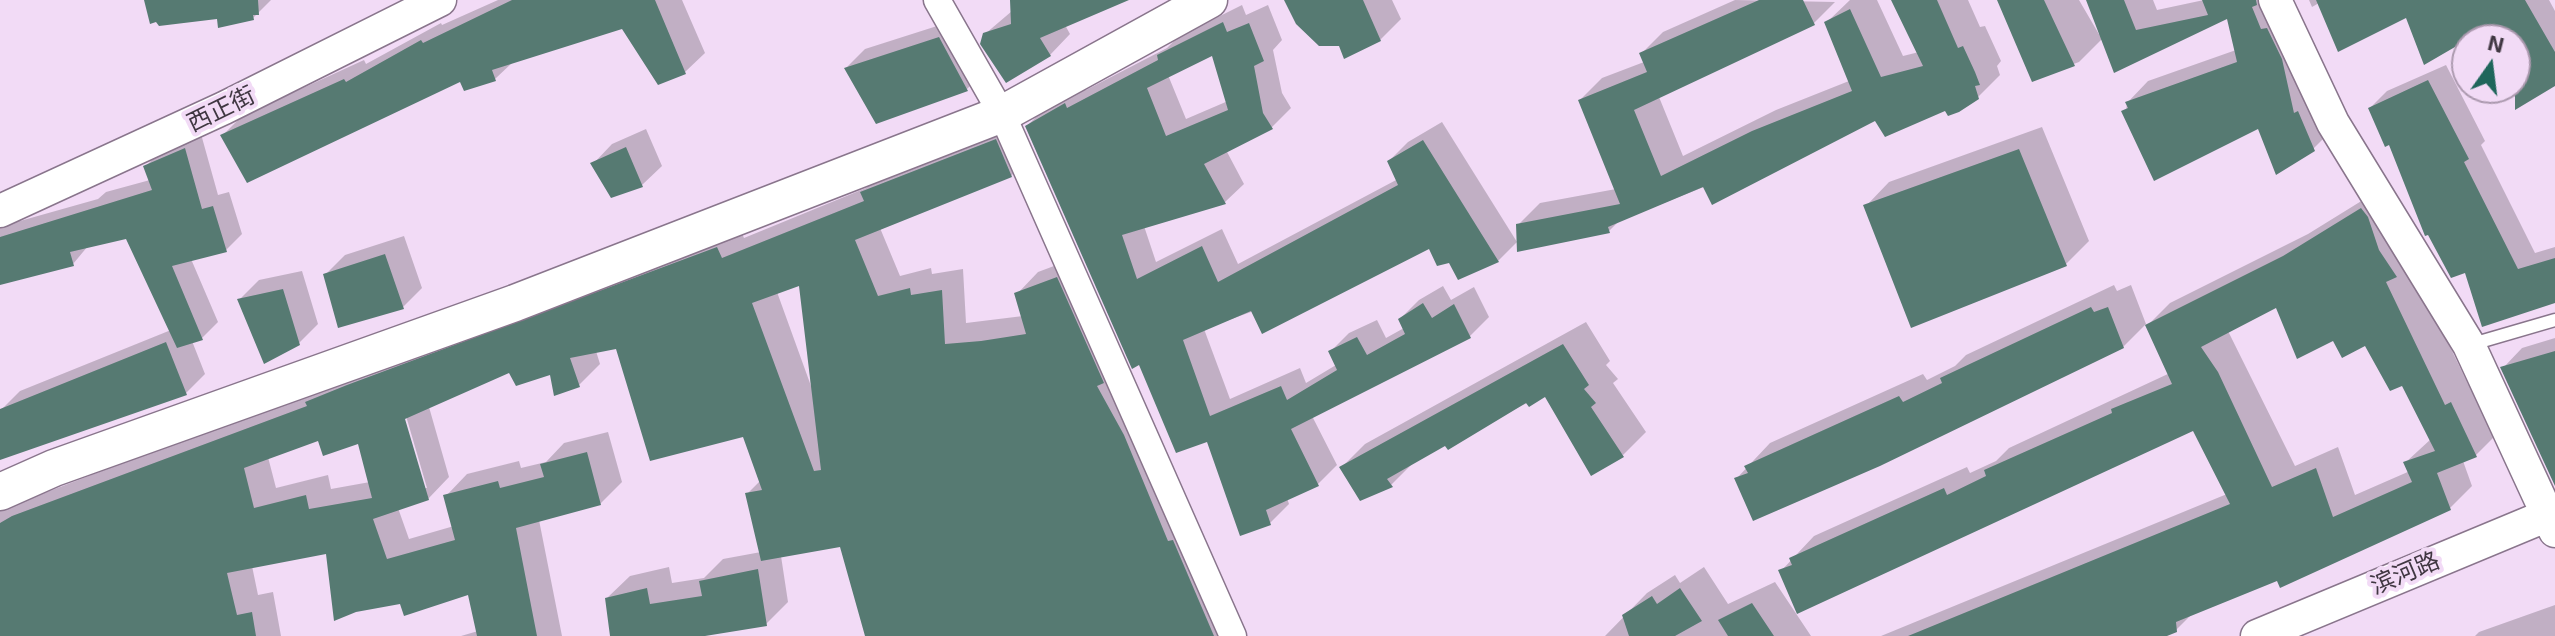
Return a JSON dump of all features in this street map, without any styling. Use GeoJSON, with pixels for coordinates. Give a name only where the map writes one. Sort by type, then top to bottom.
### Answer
{"type":"FeatureCollection","features":[{"type":"Feature","properties":{"kind":"main road"},"geometry":{"type":"LineString","coordinates":[[0,492],[54,468],[515,303],[1002,114],[1209,0]]}},
{"type":"Feature","properties":{"kind":"street","name":"西正街"},"geometry":{"type":"LineString","coordinates":[[0,211],[224,108],[440,0]]}},
{"type":"Feature","properties":{"kind":"street"},"geometry":{"type":"LineString","coordinates":[[937,0],[1002,114],[1233,636]]}},
{"type":"Feature","properties":{"kind":"street"},"geometry":{"type":"LineString","coordinates":[[2275,0],[2333,123],[2469,345],[2553,519]]}},
{"type":"Feature","properties":{"kind":"street","name":"滨河路"},"geometry":{"type":"LineString","coordinates":[[2257,636],[2553,519]]}},
{"type":"Feature","properties":{"kind":"lane"},"geometry":{"type":"LineString","coordinates":[[2469,345],[2555,320]]}},
{"type":"Feature","properties":{"kind":"building"},"geometry":{"type":"Polygon","coordinates":[[[144,0],[258,0],[259,15],[253,15],[254,20],[218,28],[217,19],[159,26],[156,22],[150,24],[144,0]]]}},
{"type":"Feature","properties":{"kind":"building"},"geometry":{"type":"Polygon","coordinates":[[[512,0],[655,0],[686,74],[658,85],[622,29],[492,70],[496,81],[464,91],[460,82],[247,183],[220,135],[344,79],[346,82],[421,40],[423,43],[512,0]]]}},
{"type":"Feature","properties":{"kind":"building"},"geometry":{"type":"Polygon","coordinates":[[[1010,0],[1129,0],[1040,38],[1051,56],[1006,83],[980,44],[983,33],[1011,24],[1010,0]]]}},
{"type":"Feature","properties":{"kind":"building"},"geometry":{"type":"Polygon","coordinates":[[[1284,0],[1363,0],[1381,41],[1344,59],[1339,46],[1319,46],[1296,24],[1284,0]]]}},
{"type":"Feature","properties":{"kind":"building"},"geometry":{"type":"Polygon","coordinates":[[[1759,0],[1803,0],[1815,25],[1634,110],[1661,176],[1752,131],[1852,91],[1824,22],[1850,9],[1881,77],[1923,66],[1891,0],[1937,0],[1958,48],[1963,46],[1975,72],[1980,85],[1975,86],[1979,99],[1959,112],[1948,116],[1945,111],[1885,137],[1875,121],[1712,205],[1703,187],[1608,227],[1610,233],[1517,252],[1516,224],[1620,204],[1578,100],[1647,72],[1639,53],[1759,0]]]}},
{"type":"Feature","properties":{"kind":"building"},"geometry":{"type":"Polygon","coordinates":[[[1997,0],[2044,0],[2075,66],[2032,82],[1997,0]]]}},
{"type":"Feature","properties":{"kind":"building"},"geometry":{"type":"Polygon","coordinates":[[[2086,0],[2124,0],[2136,30],[2208,15],[2202,0],[2256,0],[2257,5],[2252,7],[2261,29],[2267,28],[2282,59],[2294,113],[2298,111],[2315,151],[2276,175],[2258,129],[2154,181],[2121,111],[2128,108],[2125,102],[2237,62],[2227,19],[2114,73],[2086,0]]]}},
{"type":"Feature","properties":{"kind":"building"},"geometry":{"type":"Polygon","coordinates":[[[2316,0],[2525,0],[2555,52],[2555,86],[2531,100],[2531,24],[2451,24],[2451,49],[2424,65],[2406,18],[2338,52],[2316,0]]]}},
{"type":"Feature","properties":{"kind":"building"},"geometry":{"type":"Polygon","coordinates":[[[1223,22],[1227,32],[1249,23],[1264,61],[1254,66],[1263,113],[1273,129],[1204,164],[1226,204],[1122,235],[1137,279],[1202,246],[1218,282],[1398,185],[1387,161],[1423,140],[1499,262],[1458,280],[1449,263],[1437,266],[1429,249],[1262,334],[1251,311],[1183,340],[1210,416],[1281,386],[1287,400],[1337,370],[1328,351],[1357,337],[1367,355],[1405,334],[1398,319],[1423,303],[1432,318],[1454,304],[1471,338],[1291,429],[1319,486],[1266,510],[1271,525],[1240,536],[1207,442],[1176,453],[1139,365],[1132,369],[1025,126],[1065,103],[1067,108],[1158,60],[1157,55],[1223,22]],[[1212,56],[1147,88],[1166,136],[1228,110],[1212,56]]]}},
{"type":"Feature","properties":{"kind":"building"},"geometry":{"type":"Polygon","coordinates":[[[939,37],[968,91],[876,124],[844,68],[939,37]]]}},
{"type":"Feature","properties":{"kind":"building"},"geometry":{"type":"Polygon","coordinates":[[[2428,80],[2469,159],[2464,162],[2518,269],[2555,258],[2555,303],[2482,327],[2465,273],[2451,278],[2428,235],[2425,236],[2389,145],[2385,147],[2368,108],[2428,80]]]}},
{"type":"Feature","properties":{"kind":"building"},"geometry":{"type":"Polygon","coordinates":[[[996,139],[1012,177],[855,240],[878,296],[910,288],[911,295],[942,290],[945,344],[981,341],[1026,334],[1014,293],[1057,277],[1104,383],[1097,386],[1124,435],[1168,541],[1173,540],[1214,636],[865,636],[840,547],[761,561],[745,493],[762,490],[743,437],[650,461],[616,349],[570,358],[580,387],[554,396],[550,375],[516,386],[509,373],[405,419],[429,500],[373,519],[387,559],[455,540],[443,495],[498,481],[500,488],[544,477],[540,464],[587,452],[601,505],[516,528],[537,636],[477,636],[468,595],[404,616],[400,604],[356,612],[334,621],[326,554],[227,573],[237,615],[252,612],[256,636],[0,636],[0,523],[12,516],[307,406],[305,402],[347,385],[717,247],[722,258],[864,201],[860,192],[996,139]],[[799,286],[752,303],[814,471],[821,470],[799,286]],[[318,441],[244,468],[254,508],[306,495],[309,509],[372,498],[358,444],[323,456],[318,441]]]}},
{"type":"Feature","properties":{"kind":"building"},"geometry":{"type":"Polygon","coordinates":[[[626,147],[643,187],[611,198],[590,163],[626,147]]]}},
{"type":"Feature","properties":{"kind":"building"},"geometry":{"type":"Polygon","coordinates":[[[185,148],[202,209],[213,206],[227,252],[172,266],[203,340],[177,348],[126,239],[70,252],[74,266],[0,285],[0,237],[152,190],[143,166],[185,148]]]}},
{"type":"Feature","properties":{"kind":"building"},"geometry":{"type":"Polygon","coordinates":[[[2019,149],[2067,266],[1911,328],[1863,205],[2019,149]]]}},
{"type":"Feature","properties":{"kind":"building"},"geometry":{"type":"Polygon","coordinates":[[[2361,208],[2368,217],[2379,250],[2397,277],[2386,282],[2445,405],[2451,402],[2477,457],[2437,473],[2451,510],[2280,588],[2277,581],[2176,622],[2177,632],[2167,636],[1908,636],[2230,504],[2193,431],[1797,614],[1778,570],[1792,565],[1789,558],[1944,488],[1947,495],[1986,476],[1984,470],[2112,413],[2111,409],[2172,384],[2145,325],[2283,256],[2361,208]],[[2276,308],[2201,347],[2218,372],[2272,487],[2316,468],[2333,517],[2412,482],[2403,462],[2435,451],[2402,386],[2390,391],[2365,346],[2342,358],[2333,341],[2297,359],[2276,308]]]}},
{"type":"Feature","properties":{"kind":"building"},"geometry":{"type":"Polygon","coordinates":[[[385,254],[404,309],[338,328],[323,274],[385,254]]]}},
{"type":"Feature","properties":{"kind":"building"},"geometry":{"type":"Polygon","coordinates":[[[283,289],[300,345],[264,364],[237,299],[283,289]]]}},
{"type":"Feature","properties":{"kind":"building"},"geometry":{"type":"Polygon","coordinates":[[[2091,307],[2094,312],[2108,307],[2124,348],[1880,466],[1753,521],[1734,478],[1748,473],[1744,466],[1899,396],[1903,402],[1942,383],[1940,378],[2091,307]]]}},
{"type":"Feature","properties":{"kind":"building"},"geometry":{"type":"Polygon","coordinates":[[[166,342],[187,395],[0,460],[0,409],[166,342]]]}},
{"type":"Feature","properties":{"kind":"building"},"geometry":{"type":"Polygon","coordinates":[[[1563,344],[1589,385],[1584,389],[1596,403],[1591,407],[1624,457],[1591,476],[1545,397],[1529,407],[1526,403],[1448,450],[1445,446],[1387,479],[1393,487],[1360,501],[1339,467],[1563,344]]]}},
{"type":"Feature","properties":{"kind":"building"},"geometry":{"type":"Polygon","coordinates":[[[2555,351],[2555,486],[2500,367],[2555,351]]]}},
{"type":"Feature","properties":{"kind":"building"},"geometry":{"type":"Polygon","coordinates":[[[758,569],[767,626],[705,636],[610,636],[605,598],[647,588],[650,604],[702,596],[699,581],[758,569]]]}},
{"type":"Feature","properties":{"kind":"building"},"geometry":{"type":"Polygon","coordinates":[[[1680,588],[1702,621],[1675,636],[1629,636],[1622,615],[1652,596],[1657,604],[1680,588]]]}},
{"type":"Feature","properties":{"kind":"building"},"geometry":{"type":"Polygon","coordinates":[[[1752,603],[1774,636],[1728,636],[1718,620],[1752,603]]]}}]}
